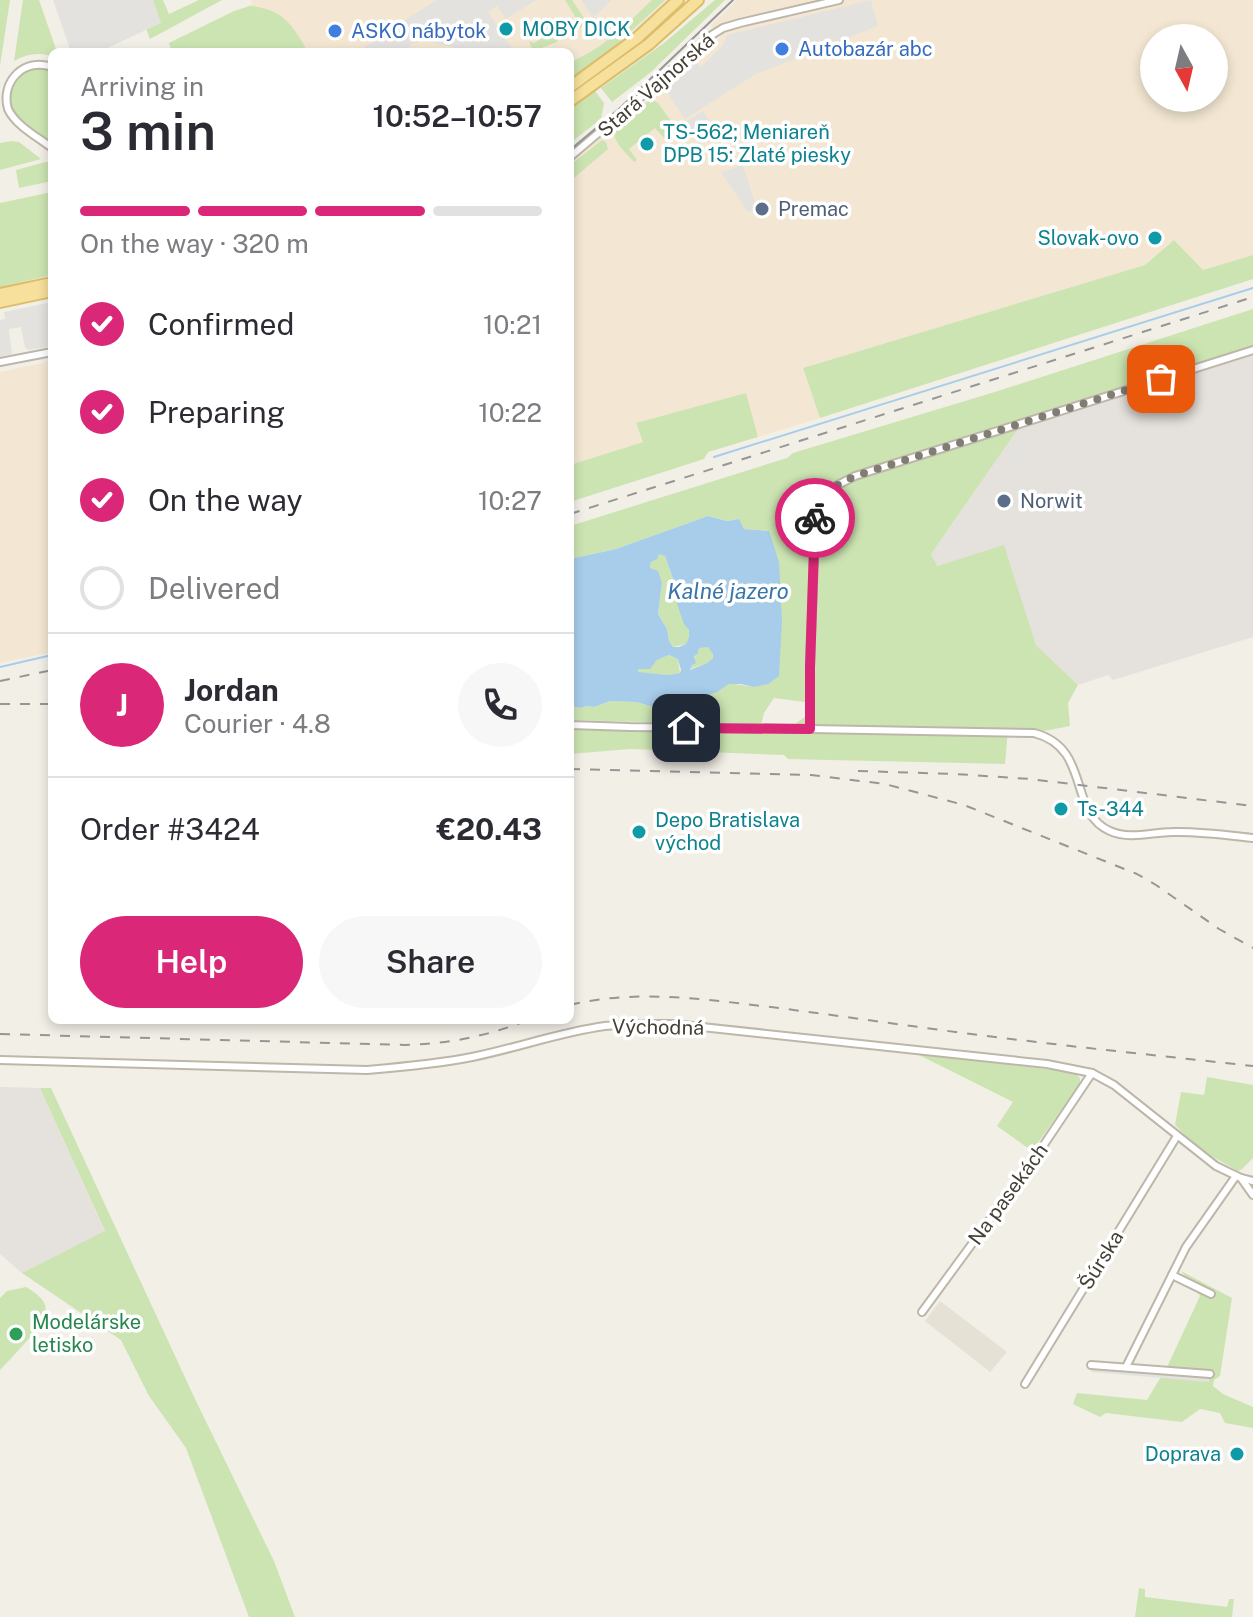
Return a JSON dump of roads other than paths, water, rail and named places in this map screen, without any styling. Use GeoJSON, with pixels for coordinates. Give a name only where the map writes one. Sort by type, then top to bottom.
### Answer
{"type":"FeatureCollection","features":[{"type":"Feature","properties":{"kind":"main road"},"geometry":{"type":"LineString","coordinates":[[574,84],[637,38],[678,0]]}},
{"type":"Feature","properties":{"kind":"main road"},"geometry":{"type":"LineString","coordinates":[[574,98],[639,52],[696,3]]}},
{"type":"Feature","properties":{"kind":"main road"},"geometry":{"type":"LineString","coordinates":[[0,294],[48,284]]}},
{"type":"Feature","properties":{"kind":"main road"},"geometry":{"type":"LineString","coordinates":[[0,302],[48,292]]}},
{"type":"Feature","properties":{"kind":"street","name":"Stará Vajnorská"},"geometry":{"type":"LineString","coordinates":[[574,154],[707,38],[723,28],[839,0]]}},
{"type":"Feature","properties":{"kind":"street"},"geometry":{"type":"LineString","coordinates":[[48,66],[36,65],[16,72],[9,79],[6,102],[15,120],[48,145]]}},
{"type":"Feature","properties":{"kind":"street"},"geometry":{"type":"LineString","coordinates":[[810,729],[816,504],[832,488],[855,476],[1253,350]]}},
{"type":"Feature","properties":{"kind":"street"},"geometry":{"type":"LineString","coordinates":[[0,362],[48,353]]}},
{"type":"Feature","properties":{"kind":"street"},"geometry":{"type":"LineString","coordinates":[[574,725],[1034,733],[1046,736],[1064,752],[1076,771],[1092,817],[1110,831],[1136,836],[1171,832],[1253,838]]}},
{"type":"Feature","properties":{"kind":"street","name":"Východná"},"geometry":{"type":"LineString","coordinates":[[0,1060],[367,1070],[458,1060],[598,1027],[674,1024],[1047,1064],[1092,1073],[1126,1095],[1216,1166],[1239,1177],[1253,1195]]}},
{"type":"Feature","properties":{"kind":"street","name":"Na pasekách"},"geometry":{"type":"LineString","coordinates":[[922,1312],[1035,1158],[1092,1073]]}},
{"type":"Feature","properties":{"kind":"street","name":"Šúrska"},"geometry":{"type":"LineString","coordinates":[[1025,1384],[1177,1136]]}},
{"type":"Feature","properties":{"kind":"street"},"geometry":{"type":"LineString","coordinates":[[1126,1367],[1186,1247],[1239,1177],[1253,1181]]}},
{"type":"Feature","properties":{"kind":"street"},"geometry":{"type":"LineString","coordinates":[[1172,1275],[1211,1294]]}},
{"type":"Feature","properties":{"kind":"street"},"geometry":{"type":"LineString","coordinates":[[1091,1365],[1210,1374]]}},
{"type":"Feature","properties":{"kind":"water","name":"Kalné jazero"},"geometry":{"type":"Polygon","coordinates":[[[708,516],[727,521],[739,519],[744,529],[769,531],[779,562],[782,621],[779,676],[768,684],[753,687],[729,684],[717,692],[690,698],[687,703],[654,707],[636,702],[610,701],[594,707],[574,707],[574,558],[616,549],[708,516]],[[659,554],[651,562],[650,568],[658,571],[662,583],[658,614],[667,629],[669,641],[673,647],[679,647],[686,644],[689,630],[675,598],[676,587],[665,556],[659,554]],[[708,647],[698,650],[694,657],[696,663],[690,670],[713,658],[708,647]],[[669,655],[657,660],[650,669],[638,669],[638,672],[680,673],[678,659],[669,655]]]}},
{"type":"Feature","properties":{"kind":"waterway"},"geometry":{"type":"LineString","coordinates":[[714,457],[1253,288]]}},
{"type":"Feature","properties":{"kind":"waterway"},"geometry":{"type":"LineString","coordinates":[[0,667],[48,656]]}},
{"type":"Feature","properties":{"kind":"tram line"},"geometry":{"type":"LineString","coordinates":[[574,147],[620,108],[733,0]]}},
{"type":"Feature","properties":{"kind":"railway"},"geometry":{"type":"LineString","coordinates":[[574,513],[1253,297]]}},
{"type":"Feature","properties":{"kind":"railway"},"geometry":{"type":"LineString","coordinates":[[0,681],[48,671]]}},
{"type":"Feature","properties":{"kind":"railway"},"geometry":{"type":"LineString","coordinates":[[0,704],[48,704]]}},
{"type":"Feature","properties":{"kind":"railway"},"geometry":{"type":"LineString","coordinates":[[574,769],[811,775],[885,784],[964,805],[1137,874],[1253,948]]}},
{"type":"Feature","properties":{"kind":"railway"},"geometry":{"type":"LineString","coordinates":[[858,771],[1030,779],[1253,806]]}},
{"type":"Feature","properties":{"kind":"railway"},"geometry":{"type":"LineString","coordinates":[[574,1004],[636,997],[701,999],[1008,1039],[1253,1066]]}},
{"type":"Feature","properties":{"kind":"railway"},"geometry":{"type":"LineString","coordinates":[[0,1034],[405,1045],[468,1038],[517,1024]]}},
{"type":"Feature","properties":{"kind":"place","name":"MOBY DICK"},"geometry":{"type":"Point","coordinates":[506,29]}},
{"type":"Feature","properties":{"kind":"place","name":"ASKO nábytok"},"geometry":{"type":"Point","coordinates":[335,31]}},
{"type":"Feature","properties":{"kind":"place","name":"Autobazár abc"},"geometry":{"type":"Point","coordinates":[782,49]}},
{"type":"Feature","properties":{"kind":"place","name":"TS-562; Meniareň DPB 15: Zlaté piesky"},"geometry":{"type":"Point","coordinates":[647,144]}},
{"type":"Feature","properties":{"kind":"place","name":"Premac"},"geometry":{"type":"Point","coordinates":[762,209]}},
{"type":"Feature","properties":{"kind":"place","name":"Slovak-ovo"},"geometry":{"type":"Point","coordinates":[1155,238]}},
{"type":"Feature","properties":{"kind":"place","name":"Norwit"},"geometry":{"type":"Point","coordinates":[1004,501]}},
{"type":"Feature","properties":{"kind":"place","name":"Ts-344"},"geometry":{"type":"Point","coordinates":[1061,809]}},
{"type":"Feature","properties":{"kind":"place","name":"Depo Bratislava východ"},"geometry":{"type":"Point","coordinates":[639,832]}},
{"type":"Feature","properties":{"kind":"place","name":"Modelárske letisko"},"geometry":{"type":"Point","coordinates":[16,1334]}},
{"type":"Feature","properties":{"kind":"place","name":"Doprava"},"geometry":{"type":"Point","coordinates":[1237,1454]}}]}
